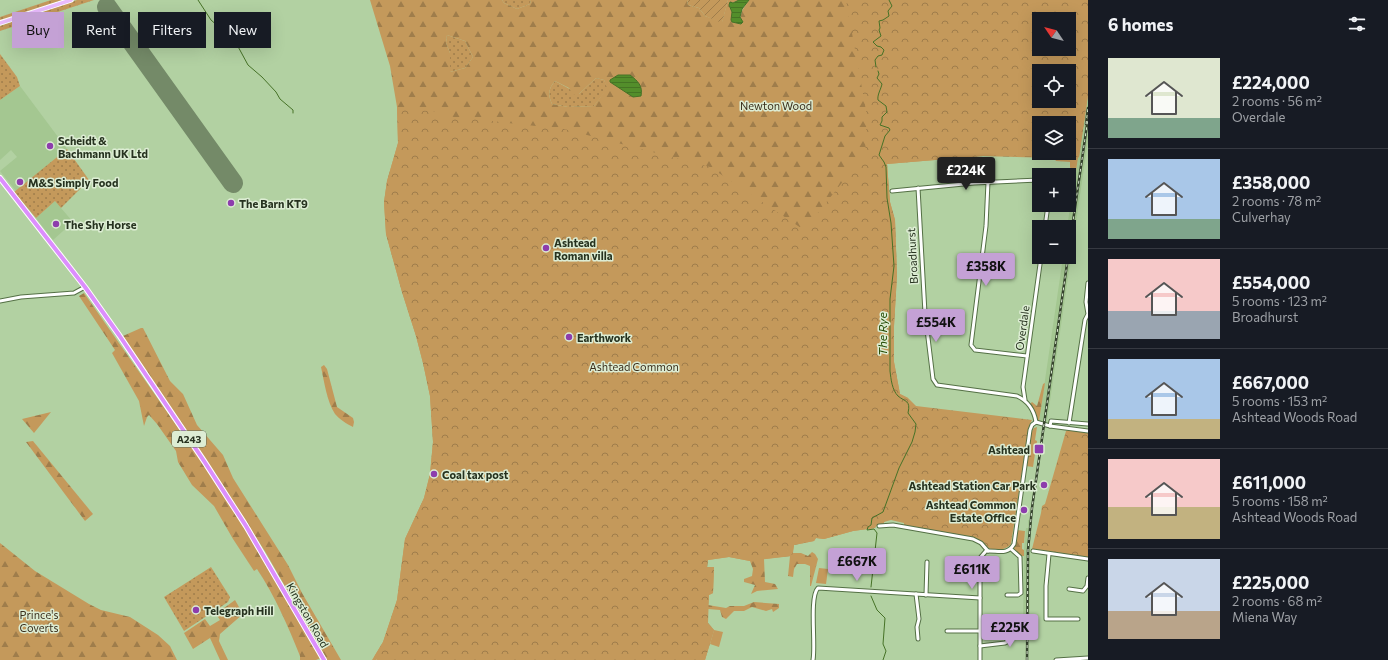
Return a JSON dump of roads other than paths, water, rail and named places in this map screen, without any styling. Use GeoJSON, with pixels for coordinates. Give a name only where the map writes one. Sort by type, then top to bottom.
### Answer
{"type":"FeatureCollection","features":[{"type":"Feature","properties":{"kind":"highway","name":"A243"},"geometry":{"type":"LineString","coordinates":[[0,178],[85,287]]}},
{"type":"Feature","properties":{"kind":"highway","name":"Kingston Road"},"geometry":{"type":"LineString","coordinates":[[85,287],[204,461],[246,526],[324,660]]}},
{"type":"Feature","properties":{"kind":"main road"},"geometry":{"type":"LineString","coordinates":[[0,23],[71,0]]}},
{"type":"Feature","properties":{"kind":"street"},"geometry":{"type":"LineString","coordinates":[[892,191],[988,182],[1032,180]]}},
{"type":"Feature","properties":{"kind":"street"},"geometry":{"type":"LineString","coordinates":[[988,182],[987,222],[970,344],[975,350],[1027,356]]}},
{"type":"Feature","properties":{"kind":"street","name":"Broadhurst"},"geometry":{"type":"LineString","coordinates":[[918,188],[925,313],[933,379],[938,385],[1017,396],[1025,400]]}},
{"type":"Feature","properties":{"kind":"street","name":"Overdale"},"geometry":{"type":"LineString","coordinates":[[1025,400],[1023,391],[1040,264]]}},
{"type":"Feature","properties":{"kind":"street"},"geometry":{"type":"LineString","coordinates":[[1069,423],[1085,320],[1088,314],[1086,302],[1088,283]]}},
{"type":"Feature","properties":{"kind":"street"},"geometry":{"type":"LineString","coordinates":[[0,301],[21,297],[74,293],[85,287]]}},
{"type":"Feature","properties":{"kind":"street"},"geometry":{"type":"LineString","coordinates":[[1017,396],[1023,391]]}},
{"type":"Feature","properties":{"kind":"street"},"geometry":{"type":"LineString","coordinates":[[1025,400],[1033,410],[1036,422]]}},
{"type":"Feature","properties":{"kind":"street"},"geometry":{"type":"LineString","coordinates":[[1050,426],[1051,421],[1088,424]]}},
{"type":"Feature","properties":{"kind":"street"},"geometry":{"type":"LineString","coordinates":[[1036,422],[1050,426],[1088,431]]}},
{"type":"Feature","properties":{"kind":"street"},"geometry":{"type":"LineString","coordinates":[[980,660],[980,558],[984,552],[1006,552],[1011,549],[1014,541],[1030,430],[1032,425],[1036,422]]}},
{"type":"Feature","properties":{"kind":"street"},"geometry":{"type":"LineString","coordinates":[[879,526],[893,525],[973,539],[981,543],[988,551]]}},
{"type":"Feature","properties":{"kind":"street"},"geometry":{"type":"LineString","coordinates":[[1007,595],[1018,595],[1021,593],[1020,557],[1011,549]]}},
{"type":"Feature","properties":{"kind":"street"},"geometry":{"type":"LineString","coordinates":[[1032,551],[1088,559]]}},
{"type":"Feature","properties":{"kind":"street"},"geometry":{"type":"LineString","coordinates":[[1049,554],[1046,586],[1046,619],[1078,619]]}},
{"type":"Feature","properties":{"kind":"street"},"geometry":{"type":"LineString","coordinates":[[926,595],[927,562]]}},
{"type":"Feature","properties":{"kind":"street"},"geometry":{"type":"LineString","coordinates":[[1069,589],[1083,591],[1087,589],[1088,578]]}},
{"type":"Feature","properties":{"kind":"street"},"geometry":{"type":"LineString","coordinates":[[813,660],[815,651],[813,627],[814,600],[815,591],[818,588],[980,598]]}},
{"type":"Feature","properties":{"kind":"street"},"geometry":{"type":"LineString","coordinates":[[916,594],[919,620],[917,627],[918,639]]}},
{"type":"Feature","properties":{"kind":"street"},"geometry":{"type":"LineString","coordinates":[[980,646],[1007,642],[1005,619]]}},
{"type":"Feature","properties":{"kind":"street"},"geometry":{"type":"LineString","coordinates":[[947,631],[979,631]]}},
{"type":"Feature","properties":{"kind":"street"},"geometry":{"type":"LineString","coordinates":[[1056,660],[1088,658]]}},
{"type":"Feature","properties":{"kind":"waterway"},"geometry":{"type":"LineString","coordinates":[[198,0],[211,20],[235,41],[248,65],[262,77],[276,92],[280,99],[293,110],[293,113]]}},
{"type":"Feature","properties":{"kind":"waterway","name":"The Rye"},"geometry":{"type":"LineString","coordinates":[[876,67],[875,60],[878,56],[882,55],[884,50],[873,42],[881,36],[879,21],[889,16],[888,11],[892,6],[889,0]]}},
{"type":"Feature","properties":{"kind":"waterway","name":"The Rye"},"geometry":{"type":"LineString","coordinates":[[871,587],[877,533],[874,529],[867,530],[871,525],[872,518],[883,512],[899,468],[912,442],[916,424],[908,413],[908,403],[894,391],[890,371],[890,299],[894,266],[891,223],[887,198],[886,167],[879,155],[885,136],[890,130],[889,128],[880,125],[882,117],[887,112],[886,106],[878,100],[882,84],[877,78],[879,74],[878,71]]}},
{"type":"Feature","properties":{"kind":"waterway","name":"The Rye"},"geometry":{"type":"LineString","coordinates":[[871,596],[877,610],[885,618],[883,644],[886,651],[883,660]]}},
{"type":"Feature","properties":{"kind":"railway"},"geometry":{"type":"LineString","coordinates":[[1086,124],[1088,108]]}},
{"type":"Feature","properties":{"kind":"railway"},"geometry":{"type":"LineString","coordinates":[[1073,220],[1088,118]]}},
{"type":"Feature","properties":{"kind":"railway"},"geometry":{"type":"LineString","coordinates":[[1027,660],[1028,550],[1032,508],[1067,264]]}},
{"type":"Feature","properties":{"kind":"place","name":"Scheidt & Bachmann UK Ltd"},"geometry":{"type":"Point","coordinates":[50,146]}},
{"type":"Feature","properties":{"kind":"place","name":"M&S Simply Food"},"geometry":{"type":"Point","coordinates":[20,182]}},
{"type":"Feature","properties":{"kind":"place","name":"The Barn KT9"},"geometry":{"type":"Point","coordinates":[231,203]}},
{"type":"Feature","properties":{"kind":"place","name":"The Shy Horse"},"geometry":{"type":"Point","coordinates":[56,224]}},
{"type":"Feature","properties":{"kind":"place","name":"Ashtead Roman villa"},"geometry":{"type":"Point","coordinates":[546,248]}},
{"type":"Feature","properties":{"kind":"place","name":"Earthwork"},"geometry":{"type":"Point","coordinates":[569,337]}},
{"type":"Feature","properties":{"kind":"place","name":"Ashtead"},"geometry":{"type":"Point","coordinates":[1039,449]}},
{"type":"Feature","properties":{"kind":"place","name":"Coal tax post"},"geometry":{"type":"Point","coordinates":[434,474]}},
{"type":"Feature","properties":{"kind":"place","name":"Ashtead Station Car Park"},"geometry":{"type":"Point","coordinates":[1044,485]}},
{"type":"Feature","properties":{"kind":"place","name":"Ashtead Common Estate Office"},"geometry":{"type":"Point","coordinates":[1024,510]}},
{"type":"Feature","properties":{"kind":"place","name":"Telegraph Hill"},"geometry":{"type":"Point","coordinates":[196,610]}},
{"type":"Feature","properties":{"kind":"park label","name":"Newton Wood"},"geometry":{"type":"Point","coordinates":[776,105]}},
{"type":"Feature","properties":{"kind":"park label","name":"Ashtead Common"},"geometry":{"type":"Point","coordinates":[634,366]}},
{"type":"Feature","properties":{"kind":"park label","name":"Prince's Coverts"},"geometry":{"type":"Point","coordinates":[39,620]}}]}
